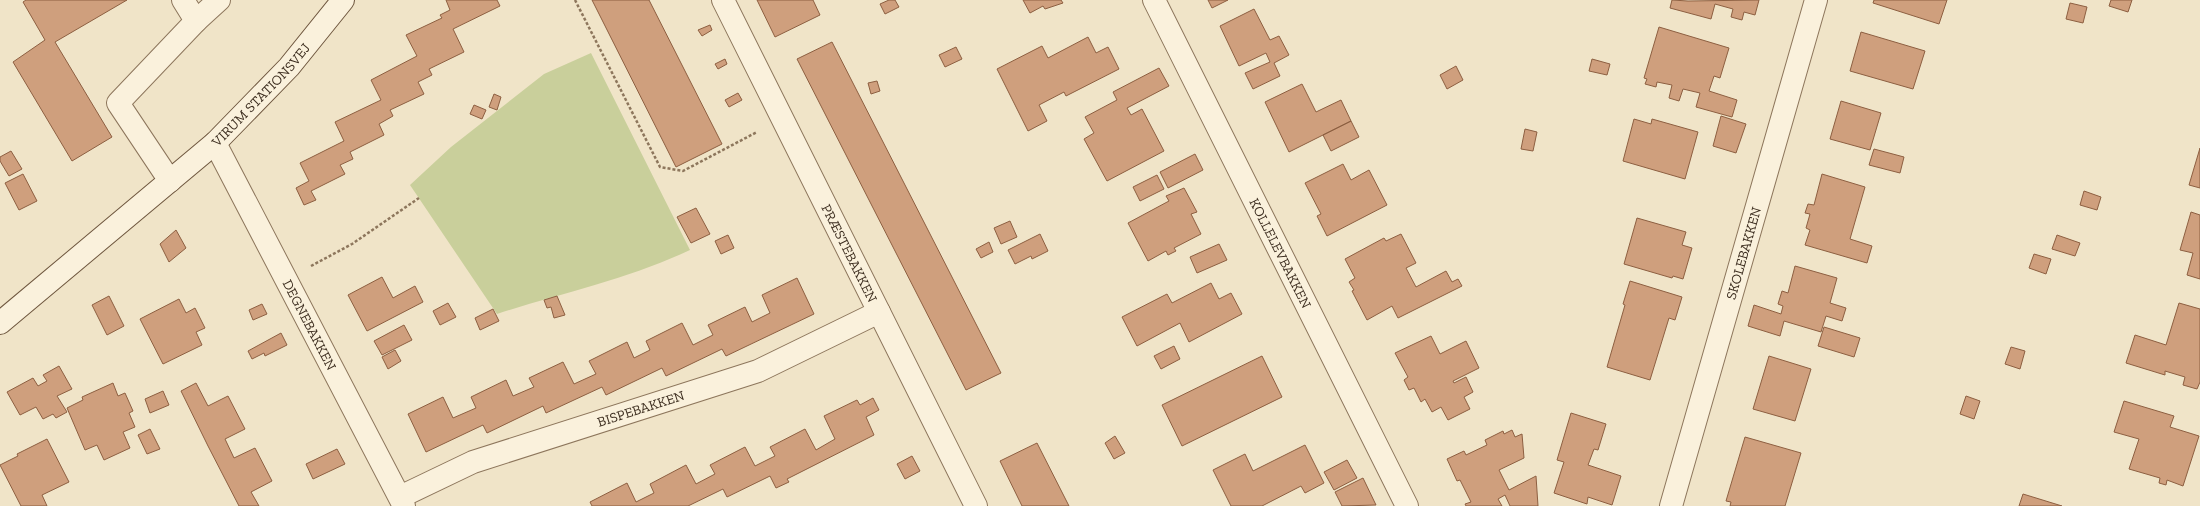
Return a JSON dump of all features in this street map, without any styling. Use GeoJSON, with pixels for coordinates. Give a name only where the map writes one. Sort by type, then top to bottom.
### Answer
{"type":"FeatureCollection","features":[{"type":"Feature","properties":{"kind":"street"},"geometry":{"type":"LineString","coordinates":[[183,0],[196,21]]}},
{"type":"Feature","properties":{"kind":"street"},"geometry":{"type":"LineString","coordinates":[[170,181],[118,103],[196,21],[219,0]]}},
{"type":"Feature","properties":{"kind":"street","name":"VIRUM STATIONSVEJ"},"geometry":{"type":"LineString","coordinates":[[0,323],[216,143],[289,67],[344,0]]}},
{"type":"Feature","properties":{"kind":"street","name":"PRÆSTEBAKKEN"},"geometry":{"type":"LineString","coordinates":[[723,0],[976,506]]}},
{"type":"Feature","properties":{"kind":"street","name":"KOLLELEVBAKKEN"},"geometry":{"type":"LineString","coordinates":[[1154,0],[1408,506]]}},
{"type":"Feature","properties":{"kind":"street","name":"SKOLEBAKKEN"},"geometry":{"type":"LineString","coordinates":[[1671,506],[1816,0]]}},
{"type":"Feature","properties":{"kind":"street","name":"DEGNEBAKKEN"},"geometry":{"type":"LineString","coordinates":[[216,143],[402,501]]}},
{"type":"Feature","properties":{"kind":"street","name":"BISPEBAKKEN"},"geometry":{"type":"LineString","coordinates":[[402,501],[472,462],[758,372],[879,312]]}},
{"type":"Feature","properties":{"kind":"path"},"geometry":{"type":"LineString","coordinates":[[575,0],[660,167],[683,170],[782,118]]}},
{"type":"Feature","properties":{"kind":"path"},"geometry":{"type":"LineString","coordinates":[[287,279],[352,244],[419,198]]}},
{"type":"Feature","properties":{"kind":"green space"},"geometry":{"type":"Polygon","coordinates":[[[591,53],[690,250],[643,269],[595,285],[497,314],[410,185],[451,147],[544,74],[591,53]]]}},
{"type":"Feature","properties":{"kind":"building"},"geometry":{"type":"Polygon","coordinates":[[[26,0],[127,0],[55,42],[112,137],[72,161],[13,62],[45,40],[23,2],[26,0]]]}},
{"type":"Feature","properties":{"kind":"building"},"geometry":{"type":"Polygon","coordinates":[[[446,0],[497,0],[500,6],[453,29],[464,52],[429,69],[432,75],[418,82],[424,94],[390,110],[393,116],[379,124],[384,135],[350,152],[353,159],[340,165],[345,174],[311,191],[316,200],[304,205],[296,188],[309,181],[300,163],[344,141],[335,122],[381,100],[371,80],[417,56],[406,35],[442,18],[440,15],[450,10],[446,0]]]}},
{"type":"Feature","properties":{"kind":"building"},"geometry":{"type":"Polygon","coordinates":[[[592,0],[649,0],[722,144],[676,167],[592,0]]]}},
{"type":"Feature","properties":{"kind":"building"},"geometry":{"type":"Polygon","coordinates":[[[757,0],[813,0],[820,15],[775,37],[757,0]]]}},
{"type":"Feature","properties":{"kind":"building"},"geometry":{"type":"Polygon","coordinates":[[[889,0],[895,0],[899,7],[885,14],[880,4],[889,0]]]}},
{"type":"Feature","properties":{"kind":"building"},"geometry":{"type":"Polygon","coordinates":[[[1023,0],[1061,0],[1063,3],[1045,9],[1043,6],[1030,13],[1023,0]]]}},
{"type":"Feature","properties":{"kind":"building"},"geometry":{"type":"Polygon","coordinates":[[[1208,0],[1228,0],[1212,8],[1208,0]]]}},
{"type":"Feature","properties":{"kind":"building"},"geometry":{"type":"Polygon","coordinates":[[[1672,0],[1759,0],[1755,15],[1744,12],[1742,20],[1731,17],[1733,9],[1715,4],[1711,19],[1670,8],[1672,0]]]}},
{"type":"Feature","properties":{"kind":"building"},"geometry":{"type":"Polygon","coordinates":[[[1874,0],[1947,0],[1939,24],[1873,3],[1874,0]]]}},
{"type":"Feature","properties":{"kind":"building"},"geometry":{"type":"Polygon","coordinates":[[[2111,0],[2132,0],[2128,12],[2109,6],[2111,0]]]}},
{"type":"Feature","properties":{"kind":"building"},"geometry":{"type":"Polygon","coordinates":[[[2070,3],[2087,7],[2083,23],[2066,19],[2070,3]]]}},
{"type":"Feature","properties":{"kind":"building"},"geometry":{"type":"Polygon","coordinates":[[[1254,9],[1270,40],[1279,36],[1289,55],[1274,63],[1280,76],[1253,89],[1245,73],[1270,62],[1266,53],[1239,66],[1220,26],[1254,9]]]}},
{"type":"Feature","properties":{"kind":"building"},"geometry":{"type":"Polygon","coordinates":[[[710,25],[712,30],[702,36],[698,30],[710,25]]]}},
{"type":"Feature","properties":{"kind":"building"},"geometry":{"type":"Polygon","coordinates":[[[1659,27],[1729,48],[1720,78],[1714,76],[1709,91],[1737,100],[1732,117],[1696,107],[1700,93],[1683,89],[1679,101],[1669,98],[1672,85],[1657,82],[1656,87],[1645,84],[1647,79],[1644,78],[1659,27]]]}},
{"type":"Feature","properties":{"kind":"building"},"geometry":{"type":"Polygon","coordinates":[[[1861,32],[1925,51],[1913,89],[1850,71],[1861,32]]]}},
{"type":"Feature","properties":{"kind":"building"},"geometry":{"type":"Polygon","coordinates":[[[1088,37],[1096,53],[1108,47],[1119,69],[1066,96],[1064,92],[1039,105],[1047,121],[1028,131],[997,69],[1042,46],[1048,58],[1088,37]]]}},
{"type":"Feature","properties":{"kind":"building"},"geometry":{"type":"Polygon","coordinates":[[[832,42],[1001,373],[966,390],[797,59],[832,42]]]}},
{"type":"Feature","properties":{"kind":"building"},"geometry":{"type":"Polygon","coordinates":[[[956,47],[962,59],[945,67],[939,55],[956,47]]]}},
{"type":"Feature","properties":{"kind":"building"},"geometry":{"type":"Polygon","coordinates":[[[725,59],[727,64],[718,69],[715,64],[725,59]]]}},
{"type":"Feature","properties":{"kind":"building"},"geometry":{"type":"Polygon","coordinates":[[[1592,59],[1610,64],[1607,75],[1589,71],[1592,59]]]}},
{"type":"Feature","properties":{"kind":"building"},"geometry":{"type":"Polygon","coordinates":[[[1456,66],[1463,80],[1447,89],[1440,75],[1456,66]]]}},
{"type":"Feature","properties":{"kind":"building"},"geometry":{"type":"Polygon","coordinates":[[[1159,68],[1169,86],[1127,108],[1131,115],[1142,109],[1164,151],[1107,181],[1084,139],[1094,133],[1085,117],[1117,100],[1113,92],[1159,68]]]}},
{"type":"Feature","properties":{"kind":"building"},"geometry":{"type":"Polygon","coordinates":[[[877,81],[880,91],[871,94],[868,83],[877,81]]]}},
{"type":"Feature","properties":{"kind":"building"},"geometry":{"type":"Polygon","coordinates":[[[1302,84],[1316,112],[1341,100],[1351,121],[1289,152],[1265,102],[1302,84]]]}},
{"type":"Feature","properties":{"kind":"building"},"geometry":{"type":"Polygon","coordinates":[[[738,93],[742,100],[729,107],[725,100],[738,93]]]}},
{"type":"Feature","properties":{"kind":"building"},"geometry":{"type":"Polygon","coordinates":[[[494,94],[501,97],[497,110],[489,107],[494,94]]]}},
{"type":"Feature","properties":{"kind":"building"},"geometry":{"type":"Polygon","coordinates":[[[1841,101],[1881,113],[1870,150],[1830,139],[1841,101]]]}},
{"type":"Feature","properties":{"kind":"building"},"geometry":{"type":"Polygon","coordinates":[[[474,105],[486,110],[482,119],[470,114],[474,105]]]}},
{"type":"Feature","properties":{"kind":"building"},"geometry":{"type":"Polygon","coordinates":[[[1721,116],[1746,124],[1736,153],[1713,146],[1721,116]]]}},
{"type":"Feature","properties":{"kind":"building"},"geometry":{"type":"Polygon","coordinates":[[[1634,119],[1651,124],[1652,119],[1698,132],[1685,179],[1623,161],[1634,119]]]}},
{"type":"Feature","properties":{"kind":"building"},"geometry":{"type":"Polygon","coordinates":[[[1351,121],[1359,137],[1331,151],[1323,135],[1351,121]]]}},
{"type":"Feature","properties":{"kind":"building"},"geometry":{"type":"Polygon","coordinates":[[[1525,129],[1537,132],[1533,151],[1521,149],[1525,129]]]}},
{"type":"Feature","properties":{"kind":"building"},"geometry":{"type":"Polygon","coordinates":[[[2200,148],[2200,188],[2189,185],[2200,148]]]}},
{"type":"Feature","properties":{"kind":"building"},"geometry":{"type":"Polygon","coordinates":[[[1874,149],[1904,157],[1900,173],[1869,165],[1874,149]]]}},
{"type":"Feature","properties":{"kind":"building"},"geometry":{"type":"Polygon","coordinates":[[[11,151],[22,169],[9,176],[0,161],[0,157],[11,151]]]}},
{"type":"Feature","properties":{"kind":"building"},"geometry":{"type":"Polygon","coordinates":[[[1195,154],[1203,170],[1168,188],[1160,172],[1195,154]]]}},
{"type":"Feature","properties":{"kind":"building"},"geometry":{"type":"Polygon","coordinates":[[[1343,164],[1351,180],[1369,170],[1387,205],[1327,236],[1317,216],[1321,214],[1305,183],[1343,164]]]}},
{"type":"Feature","properties":{"kind":"building"},"geometry":{"type":"Polygon","coordinates":[[[23,174],[37,201],[19,210],[5,183],[23,174]]]}},
{"type":"Feature","properties":{"kind":"building"},"geometry":{"type":"Polygon","coordinates":[[[1822,174],[1865,187],[1850,239],[1872,246],[1867,263],[1805,245],[1810,230],[1806,228],[1810,214],[1805,213],[1808,204],[1814,205],[1822,174]]]}},
{"type":"Feature","properties":{"kind":"building"},"geometry":{"type":"Polygon","coordinates":[[[1157,175],[1164,189],[1140,201],[1133,187],[1157,175]]]}},
{"type":"Feature","properties":{"kind":"building"},"geometry":{"type":"Polygon","coordinates":[[[1184,188],[1197,212],[1191,214],[1201,234],[1174,248],[1176,251],[1168,255],[1166,251],[1148,261],[1128,223],[1169,201],[1166,196],[1184,188]]]}},
{"type":"Feature","properties":{"kind":"building"},"geometry":{"type":"Polygon","coordinates":[[[2084,191],[2101,197],[2097,210],[2080,205],[2084,191]]]}},
{"type":"Feature","properties":{"kind":"building"},"geometry":{"type":"Polygon","coordinates":[[[696,208],[710,234],[691,243],[677,217],[696,208]]]}},
{"type":"Feature","properties":{"kind":"building"},"geometry":{"type":"Polygon","coordinates":[[[2191,212],[2200,215],[2200,279],[2187,275],[2193,253],[2180,250],[2191,212]]]}},
{"type":"Feature","properties":{"kind":"building"},"geometry":{"type":"Polygon","coordinates":[[[1637,218],[1686,232],[1682,245],[1692,248],[1683,279],[1673,276],[1672,278],[1624,264],[1637,218]]]}},
{"type":"Feature","properties":{"kind":"building"},"geometry":{"type":"Polygon","coordinates":[[[1010,221],[1017,237],[1001,244],[994,228],[1010,221]]]}},
{"type":"Feature","properties":{"kind":"building"},"geometry":{"type":"Polygon","coordinates":[[[176,230],[186,248],[169,262],[160,244],[176,230]]]}},
{"type":"Feature","properties":{"kind":"building"},"geometry":{"type":"Polygon","coordinates":[[[1040,234],[1048,251],[1032,259],[1031,256],[1015,264],[1008,250],[1040,234]]]}},
{"type":"Feature","properties":{"kind":"building"},"geometry":{"type":"Polygon","coordinates":[[[1401,234],[1416,263],[1406,268],[1416,287],[1446,271],[1452,282],[1458,279],[1462,286],[1398,318],[1392,306],[1367,320],[1352,291],[1354,290],[1349,282],[1355,278],[1345,259],[1384,238],[1386,241],[1401,234]]]}},
{"type":"Feature","properties":{"kind":"building"},"geometry":{"type":"Polygon","coordinates":[[[728,235],[734,248],[721,254],[715,241],[728,235]]]}},
{"type":"Feature","properties":{"kind":"building"},"geometry":{"type":"Polygon","coordinates":[[[2057,235],[2080,243],[2075,256],[2052,249],[2057,235]]]}},
{"type":"Feature","properties":{"kind":"building"},"geometry":{"type":"Polygon","coordinates":[[[989,242],[993,252],[981,258],[976,249],[989,242]]]}},
{"type":"Feature","properties":{"kind":"building"},"geometry":{"type":"Polygon","coordinates":[[[1219,244],[1227,260],[1197,273],[1190,257],[1219,244]]]}},
{"type":"Feature","properties":{"kind":"building"},"geometry":{"type":"Polygon","coordinates":[[[2034,254],[2051,259],[2046,274],[2029,268],[2034,254]]]}},
{"type":"Feature","properties":{"kind":"building"},"geometry":{"type":"Polygon","coordinates":[[[1795,266],[1837,278],[1830,303],[1846,308],[1842,321],[1826,316],[1821,332],[1784,321],[1780,336],[1748,326],[1754,305],[1781,314],[1783,306],[1778,304],[1782,291],[1788,293],[1795,266]]]}},
{"type":"Feature","properties":{"kind":"building"},"geometry":{"type":"Polygon","coordinates":[[[382,277],[393,298],[415,286],[423,302],[367,331],[348,295],[382,277]]]}},
{"type":"Feature","properties":{"kind":"building"},"geometry":{"type":"Polygon","coordinates":[[[797,278],[814,314],[726,356],[722,349],[666,376],[662,368],[606,395],[602,387],[546,413],[543,406],[487,433],[483,425],[426,452],[408,414],[443,397],[453,418],[476,408],[471,397],[506,380],[513,396],[534,387],[529,378],[563,362],[574,384],[596,374],[589,361],[627,342],[634,358],[650,350],[646,341],[682,323],[693,345],[713,335],[708,325],[745,307],[752,322],[770,313],[762,295],[797,278]]]}},
{"type":"Feature","properties":{"kind":"building"},"geometry":{"type":"Polygon","coordinates":[[[1630,281],[1682,297],[1675,320],[1669,318],[1650,380],[1607,367],[1625,305],[1623,304],[1630,281]]]}},
{"type":"Feature","properties":{"kind":"building"},"geometry":{"type":"Polygon","coordinates":[[[1211,283],[1219,299],[1231,293],[1242,314],[1189,342],[1180,323],[1137,346],[1122,317],[1167,294],[1172,303],[1211,283]]]}},
{"type":"Feature","properties":{"kind":"building"},"geometry":{"type":"Polygon","coordinates":[[[109,296],[124,326],[107,335],[92,305],[109,296]]]}},
{"type":"Feature","properties":{"kind":"building"},"geometry":{"type":"Polygon","coordinates":[[[557,296],[565,315],[554,318],[551,307],[547,308],[544,300],[557,296]]]}},
{"type":"Feature","properties":{"kind":"building"},"geometry":{"type":"Polygon","coordinates":[[[179,299],[186,313],[195,308],[205,328],[196,332],[202,345],[163,364],[140,319],[179,299]]]}},
{"type":"Feature","properties":{"kind":"building"},"geometry":{"type":"Polygon","coordinates":[[[448,303],[456,317],[440,325],[433,311],[448,303]]]}},
{"type":"Feature","properties":{"kind":"building"},"geometry":{"type":"Polygon","coordinates":[[[2179,303],[2200,309],[2200,382],[2197,389],[2183,385],[2185,377],[2165,371],[2165,375],[2126,363],[2135,335],[2166,345],[2179,303]]]}},
{"type":"Feature","properties":{"kind":"building"},"geometry":{"type":"Polygon","coordinates":[[[262,304],[267,314],[253,320],[249,310],[262,304]]]}},
{"type":"Feature","properties":{"kind":"building"},"geometry":{"type":"Polygon","coordinates":[[[493,309],[499,321],[480,330],[475,318],[493,309]]]}},
{"type":"Feature","properties":{"kind":"building"},"geometry":{"type":"Polygon","coordinates":[[[404,325],[412,340],[382,355],[374,341],[404,325]]]}},
{"type":"Feature","properties":{"kind":"building"},"geometry":{"type":"Polygon","coordinates":[[[1824,327],[1860,338],[1854,357],[1818,346],[1824,327]]]}},
{"type":"Feature","properties":{"kind":"building"},"geometry":{"type":"Polygon","coordinates":[[[281,333],[287,345],[265,356],[264,353],[252,359],[248,351],[281,333]]]}},
{"type":"Feature","properties":{"kind":"building"},"geometry":{"type":"Polygon","coordinates":[[[1431,336],[1440,354],[1466,341],[1479,368],[1453,381],[1454,383],[1466,377],[1473,392],[1464,397],[1470,409],[1448,420],[1441,407],[1432,412],[1425,399],[1421,402],[1414,388],[1409,390],[1404,380],[1408,377],[1395,353],[1431,336]]]}},
{"type":"Feature","properties":{"kind":"building"},"geometry":{"type":"Polygon","coordinates":[[[1174,346],[1180,359],[1161,369],[1154,356],[1174,346]]]}},
{"type":"Feature","properties":{"kind":"building"},"geometry":{"type":"Polygon","coordinates":[[[2011,347],[2025,351],[2020,369],[2005,364],[2011,347]]]}},
{"type":"Feature","properties":{"kind":"building"},"geometry":{"type":"Polygon","coordinates":[[[395,350],[401,361],[388,369],[382,357],[395,350]]]}},
{"type":"Feature","properties":{"kind":"building"},"geometry":{"type":"Polygon","coordinates":[[[1262,356],[1282,397],[1182,446],[1162,405],[1262,356]]]}},
{"type":"Feature","properties":{"kind":"building"},"geometry":{"type":"Polygon","coordinates":[[[1769,356],[1811,369],[1795,421],[1753,409],[1769,356]]]}},
{"type":"Feature","properties":{"kind":"building"},"geometry":{"type":"Polygon","coordinates":[[[59,366],[72,389],[57,396],[67,412],[56,418],[53,414],[43,419],[36,407],[20,415],[7,392],[33,378],[38,386],[47,381],[43,375],[59,366]]]}},
{"type":"Feature","properties":{"kind":"building"},"geometry":{"type":"Polygon","coordinates":[[[113,383],[118,396],[125,393],[133,411],[129,413],[135,427],[123,432],[130,448],[104,460],[97,445],[85,450],[67,408],[83,400],[82,397],[113,383]]]}},
{"type":"Feature","properties":{"kind":"building"},"geometry":{"type":"Polygon","coordinates":[[[196,383],[208,406],[228,396],[245,429],[225,439],[234,458],[255,448],[272,481],[251,492],[259,506],[239,506],[208,446],[181,391],[196,383]]]}},
{"type":"Feature","properties":{"kind":"building"},"geometry":{"type":"Polygon","coordinates":[[[163,391],[169,405],[150,413],[145,399],[163,391]]]}},
{"type":"Feature","properties":{"kind":"building"},"geometry":{"type":"Polygon","coordinates":[[[1966,396],[1980,401],[1974,419],[1960,414],[1966,396]]]}},
{"type":"Feature","properties":{"kind":"building"},"geometry":{"type":"Polygon","coordinates":[[[873,398],[879,410],[866,417],[874,435],[787,479],[789,482],[776,488],[770,476],[727,497],[723,489],[688,506],[592,506],[590,502],[627,483],[636,502],[654,493],[650,484],[686,465],[696,484],[715,474],[710,465],[745,447],[755,466],[775,456],[770,447],[805,429],[816,450],[835,439],[824,416],[857,400],[860,405],[873,398]]]}},
{"type":"Feature","properties":{"kind":"building"},"geometry":{"type":"Polygon","coordinates":[[[2124,401],[2174,416],[2170,427],[2199,436],[2183,486],[2167,480],[2166,485],[2159,483],[2160,478],[2129,469],[2139,439],[2114,432],[2124,401]]]}},
{"type":"Feature","properties":{"kind":"building"},"geometry":{"type":"Polygon","coordinates":[[[1571,413],[1606,424],[1598,450],[1594,449],[1588,465],[1621,476],[1612,505],[1588,497],[1587,504],[1554,493],[1564,462],[1557,460],[1571,413]]]}},
{"type":"Feature","properties":{"kind":"building"},"geometry":{"type":"Polygon","coordinates":[[[150,429],[160,449],[147,454],[138,435],[150,429]]]}},
{"type":"Feature","properties":{"kind":"building"},"geometry":{"type":"Polygon","coordinates":[[[1512,430],[1515,437],[1522,434],[1524,458],[1499,470],[1509,490],[1536,476],[1538,506],[1510,506],[1505,495],[1498,499],[1502,506],[1466,506],[1465,504],[1471,502],[1460,480],[1457,481],[1447,459],[1464,451],[1466,455],[1487,445],[1485,440],[1503,431],[1504,434],[1512,430]]]}},
{"type":"Feature","properties":{"kind":"building"},"geometry":{"type":"Polygon","coordinates":[[[1115,436],[1125,453],[1114,459],[1105,443],[1115,436]]]}},
{"type":"Feature","properties":{"kind":"building"},"geometry":{"type":"Polygon","coordinates":[[[1745,437],[1801,453],[1785,506],[1730,506],[1731,502],[1726,501],[1745,437]]]}},
{"type":"Feature","properties":{"kind":"building"},"geometry":{"type":"Polygon","coordinates":[[[47,439],[69,482],[42,495],[47,506],[21,506],[0,465],[18,456],[17,454],[47,439]]]}},
{"type":"Feature","properties":{"kind":"building"},"geometry":{"type":"Polygon","coordinates":[[[1037,443],[1069,506],[1022,506],[1000,461],[1037,443]]]}},
{"type":"Feature","properties":{"kind":"building"},"geometry":{"type":"Polygon","coordinates":[[[1305,445],[1324,483],[1305,493],[1301,486],[1262,506],[1231,506],[1213,470],[1245,454],[1253,471],[1305,445]]]}},
{"type":"Feature","properties":{"kind":"building"},"geometry":{"type":"Polygon","coordinates":[[[337,449],[345,464],[313,479],[306,464],[337,449]]]}},
{"type":"Feature","properties":{"kind":"building"},"geometry":{"type":"Polygon","coordinates":[[[912,456],[920,471],[905,479],[897,464],[912,456]]]}},
{"type":"Feature","properties":{"kind":"building"},"geometry":{"type":"Polygon","coordinates":[[[1347,460],[1357,478],[1334,490],[1324,472],[1347,460]]]}},
{"type":"Feature","properties":{"kind":"building"},"geometry":{"type":"Polygon","coordinates":[[[1363,478],[1376,505],[1342,506],[1335,492],[1363,478]]]}},
{"type":"Feature","properties":{"kind":"building"},"geometry":{"type":"Polygon","coordinates":[[[2023,494],[2062,506],[2019,506],[2023,494]]]}}]}
